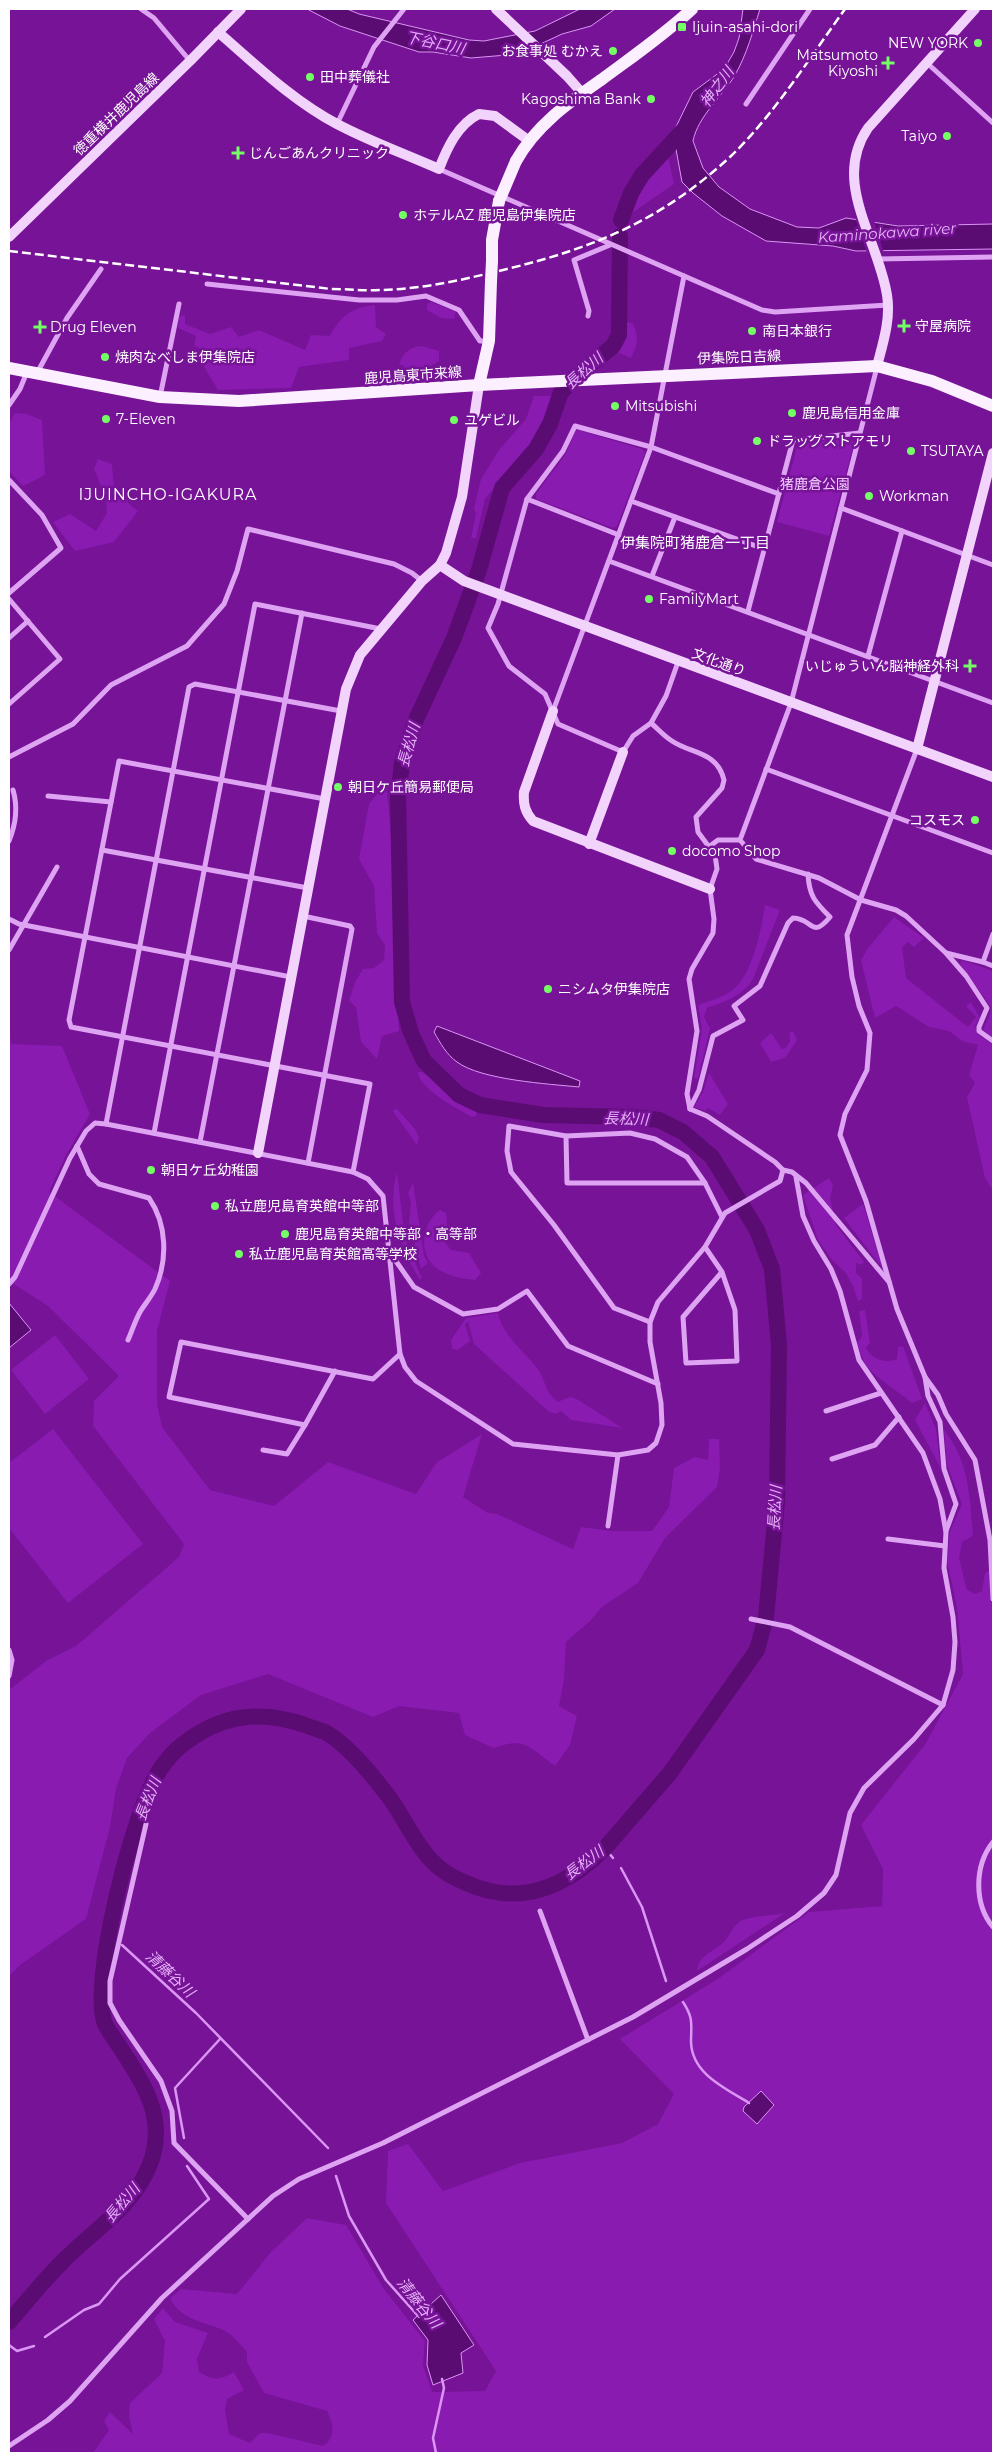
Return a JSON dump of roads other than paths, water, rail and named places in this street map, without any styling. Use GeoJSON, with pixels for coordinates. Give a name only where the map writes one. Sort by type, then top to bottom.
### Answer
{"type":"FeatureCollection","features":[{"type":"Feature","properties":{"kind":"main road","name":"鹿児島東市来線"},"geometry":{"type":"LineString","coordinates":[[9,368],[160,397],[239,401],[479,385],[489,341],[492,240],[499,200],[516,161],[528,140],[549,119],[654,42],[692,9]]}},
{"type":"Feature","properties":{"kind":"main road","name":"伊集院日吉線"},"geometry":{"type":"LineString","coordinates":[[479,385],[877,366],[932,381],[993,406]]}},
{"type":"Feature","properties":{"kind":"street"},"geometry":{"type":"LineString","coordinates":[[142,9],[154,18],[190,61]]}},
{"type":"Feature","properties":{"kind":"street","name":"徳重横井鹿児島線"},"geometry":{"type":"LineString","coordinates":[[9,237],[241,9]]}},
{"type":"Feature","properties":{"kind":"street"},"geometry":{"type":"LineString","coordinates":[[337,124],[376,44],[404,9]]}},
{"type":"Feature","properties":{"kind":"street"},"geometry":{"type":"LineString","coordinates":[[496,9],[582,93]]}},
{"type":"Feature","properties":{"kind":"street"},"geometry":{"type":"LineString","coordinates":[[746,104],[810,9]]}},
{"type":"Feature","properties":{"kind":"street"},"geometry":{"type":"LineString","coordinates":[[740,840],[791,703],[886,332],[888,305],[877,257],[853,179],[853,165],[861,138],[975,9]]}},
{"type":"Feature","properties":{"kind":"street"},"geometry":{"type":"LineString","coordinates":[[218,32],[271,78],[308,106],[337,124],[611,246],[745,303],[775,312],[888,305]]}},
{"type":"Feature","properties":{"kind":"street"},"geometry":{"type":"LineString","coordinates":[[927,63],[993,123]]}},
{"type":"Feature","properties":{"kind":"street"},"geometry":{"type":"LineString","coordinates":[[439,169],[448,148],[462,126],[479,114],[494,116],[528,140]]}},
{"type":"Feature","properties":{"kind":"street"},"geometry":{"type":"LineString","coordinates":[[588,316],[589,311],[574,260],[611,246]]}},
{"type":"Feature","properties":{"kind":"street"},"geometry":{"type":"LineString","coordinates":[[877,257],[993,257]]}},
{"type":"Feature","properties":{"kind":"street"},"geometry":{"type":"LineString","coordinates":[[9,405],[100,269]]}},
{"type":"Feature","properties":{"kind":"street"},"geometry":{"type":"LineString","coordinates":[[684,276],[651,447],[553,711],[524,792],[523,803],[527,814],[539,825],[710,889]]}},
{"type":"Feature","properties":{"kind":"street"},"geometry":{"type":"LineString","coordinates":[[207,284],[359,300],[397,300],[426,296],[459,310],[480,341],[489,341]]}},
{"type":"Feature","properties":{"kind":"street"},"geometry":{"type":"LineString","coordinates":[[160,397],[179,304]]}},
{"type":"Feature","properties":{"kind":"street"},"geometry":{"type":"LineString","coordinates":[[258,1153],[342,711],[354,667],[382,628],[422,581],[440,565],[452,538],[462,497],[479,385]]}},
{"type":"Feature","properties":{"kind":"street"},"geometry":{"type":"LineString","coordinates":[[623,752],[558,724],[546,694],[509,666],[488,628],[527,499],[563,451],[575,426],[651,447],[778,494]]}},
{"type":"Feature","properties":{"kind":"street"},"geometry":{"type":"LineString","coordinates":[[748,611],[793,440],[860,433]]}},
{"type":"Feature","properties":{"kind":"street"},"geometry":{"type":"LineString","coordinates":[[9,2446],[42,2425],[70,2401],[162,2298],[260,2206],[299,2178],[383,2143],[633,2017],[747,1949],[797,1916],[824,1894],[836,1876],[850,1814],[864,1788],[914,1739],[942,1705],[953,1670],[955,1642],[953,1617],[944,1568],[946,1532],[956,1504],[944,1470],[940,1422],[928,1396],[925,1377],[897,1309],[892,1285],[866,1201],[840,1135],[845,1114],[867,1070],[870,1034],[858,1006],[848,950],[850,924],[861,900],[917,749],[993,453]]}},
{"type":"Feature","properties":{"kind":"street"},"geometry":{"type":"LineString","coordinates":[[9,480],[42,515],[61,548],[9,594]]}},
{"type":"Feature","properties":{"kind":"street"},"geometry":{"type":"LineString","coordinates":[[527,499],[618,535]]}},
{"type":"Feature","properties":{"kind":"street"},"geometry":{"type":"LineString","coordinates":[[631,501],[764,549]]}},
{"type":"Feature","properties":{"kind":"street"},"geometry":{"type":"LineString","coordinates":[[841,508],[993,565]]}},
{"type":"Feature","properties":{"kind":"street"},"geometry":{"type":"LineString","coordinates":[[652,576],[675,517]]}},
{"type":"Feature","properties":{"kind":"street"},"geometry":{"type":"LineString","coordinates":[[9,756],[73,724],[110,685],[188,646],[224,604],[248,529],[394,564],[412,573],[422,581]]}},
{"type":"Feature","properties":{"kind":"street"},"geometry":{"type":"LineString","coordinates":[[868,656],[902,531]]}},
{"type":"Feature","properties":{"kind":"street"},"geometry":{"type":"LineString","coordinates":[[609,561],[993,703]]}},
{"type":"Feature","properties":{"kind":"street","name":"文化通り"},"geometry":{"type":"LineString","coordinates":[[440,565],[464,581],[678,662],[993,777]]}},
{"type":"Feature","properties":{"kind":"street"},"geometry":{"type":"LineString","coordinates":[[9,599],[60,660],[9,704]]}},
{"type":"Feature","properties":{"kind":"street"},"geometry":{"type":"LineString","coordinates":[[154,1133],[255,604],[382,628]]}},
{"type":"Feature","properties":{"kind":"street"},"geometry":{"type":"LineString","coordinates":[[200,1142],[302,612]]}},
{"type":"Feature","properties":{"kind":"street"},"geometry":{"type":"LineString","coordinates":[[9,638],[28,621]]}},
{"type":"Feature","properties":{"kind":"street"},"geometry":{"type":"LineString","coordinates":[[589,844],[623,752],[633,736],[651,723],[666,696],[678,662]]}},
{"type":"Feature","properties":{"kind":"street"},"geometry":{"type":"LineString","coordinates":[[106,1124],[189,688],[195,684],[342,711]]}},
{"type":"Feature","properties":{"kind":"street"},"geometry":{"type":"LineString","coordinates":[[651,723],[672,741],[704,755],[718,766],[724,780],[722,788],[696,817],[698,832],[710,846],[717,860],[717,868],[710,889],[714,919],[713,933],[692,969],[689,979],[697,1031],[687,1094],[690,1109]]}},
{"type":"Feature","properties":{"kind":"street"},"geometry":{"type":"LineString","coordinates":[[325,799],[119,761],[69,1020],[71,1027],[370,1084],[353,1172]]}},
{"type":"Feature","properties":{"kind":"street"},"geometry":{"type":"LineString","coordinates":[[766,769],[993,853]]}},
{"type":"Feature","properties":{"kind":"street"},"geometry":{"type":"LineString","coordinates":[[9,841],[16,809],[13,790]]}},
{"type":"Feature","properties":{"kind":"street"},"geometry":{"type":"LineString","coordinates":[[48,796],[111,802]]}},
{"type":"Feature","properties":{"kind":"street"},"geometry":{"type":"LineString","coordinates":[[710,846],[718,840],[740,840],[756,859],[808,874],[861,900],[896,910],[906,916],[946,953],[966,976],[987,1008],[979,1027],[980,1031],[993,1041]]}},
{"type":"Feature","properties":{"kind":"street"},"geometry":{"type":"LineString","coordinates":[[102,850],[308,888]]}},
{"type":"Feature","properties":{"kind":"street"},"geometry":{"type":"LineString","coordinates":[[9,950],[57,867]]}},
{"type":"Feature","properties":{"kind":"street"},"geometry":{"type":"LineString","coordinates":[[690,1109],[699,1090],[714,1036],[743,1020],[734,1006],[760,986],[788,923],[793,918],[799,918],[812,927],[817,928],[822,927],[830,917],[816,903],[809,890],[808,874]]}},
{"type":"Feature","properties":{"kind":"street"},"geometry":{"type":"LineString","coordinates":[[303,916],[350,926],[352,929],[308,1163]]}},
{"type":"Feature","properties":{"kind":"street"},"geometry":{"type":"LineString","coordinates":[[9,919],[23,925],[291,977]]}},
{"type":"Feature","properties":{"kind":"street"},"geometry":{"type":"LineString","coordinates":[[982,962],[993,934]]}},
{"type":"Feature","properties":{"kind":"street"},"geometry":{"type":"LineString","coordinates":[[946,953],[993,966]]}},
{"type":"Feature","properties":{"kind":"street"},"geometry":{"type":"LineString","coordinates":[[690,1109],[715,1121],[775,1162],[783,1170],[792,1172],[806,1183],[892,1285]]}},
{"type":"Feature","properties":{"kind":"street"},"geometry":{"type":"LineString","coordinates":[[9,1284],[15,1277],[77,1146],[86,1130],[95,1122],[353,1172],[368,1179],[383,1196],[400,1354],[405,1366],[416,1381],[513,1444],[523,1447],[618,1455],[648,1450],[656,1443],[662,1425],[663,1414],[650,1342],[650,1322],[658,1302],[705,1247],[723,1215],[780,1181],[783,1170]]}},
{"type":"Feature","properties":{"kind":"street"},"geometry":{"type":"LineString","coordinates":[[650,1322],[614,1308],[554,1225],[511,1172],[507,1151],[509,1126],[566,1136],[630,1133],[655,1139],[687,1157],[705,1183],[723,1215]]}},
{"type":"Feature","properties":{"kind":"street"},"geometry":{"type":"LineString","coordinates":[[566,1136],[567,1183],[705,1183]]}},
{"type":"Feature","properties":{"kind":"street"},"geometry":{"type":"LineString","coordinates":[[77,1146],[89,1174],[99,1184],[149,1198],[161,1225],[164,1258],[160,1274],[155,1290],[140,1313],[128,1340]]}},
{"type":"Feature","properties":{"kind":"street"},"geometry":{"type":"LineString","coordinates":[[796,1177],[803,1216],[814,1241],[832,1269],[859,1360],[923,1454],[935,1482],[946,1532]]}},
{"type":"Feature","properties":{"kind":"street"},"geometry":{"type":"LineString","coordinates":[[705,1247],[722,1272],[735,1310],[737,1361],[686,1363],[683,1317],[722,1272]]}},
{"type":"Feature","properties":{"kind":"street"},"geometry":{"type":"LineString","coordinates":[[390,1253],[414,1287],[463,1314],[498,1310],[527,1291],[568,1346],[658,1384]]}},
{"type":"Feature","properties":{"kind":"street"},"geometry":{"type":"LineString","coordinates":[[304,1425],[169,1397],[181,1342],[373,1379],[400,1354]]}},
{"type":"Feature","properties":{"kind":"street"},"geometry":{"type":"LineString","coordinates":[[263,1450],[287,1454],[335,1371]]}},
{"type":"Feature","properties":{"kind":"street"},"geometry":{"type":"LineString","coordinates":[[925,1377],[938,1394],[946,1414],[975,1460],[990,1540],[993,1598]]}},
{"type":"Feature","properties":{"kind":"street"},"geometry":{"type":"LineString","coordinates":[[826,1411],[881,1393]]}},
{"type":"Feature","properties":{"kind":"street"},"geometry":{"type":"LineString","coordinates":[[832,1459],[876,1445],[899,1417]]}},
{"type":"Feature","properties":{"kind":"street"},"geometry":{"type":"LineString","coordinates":[[608,1526],[618,1455]]}},
{"type":"Feature","properties":{"kind":"street"},"geometry":{"type":"LineString","coordinates":[[888,1539],[945,1546]]}},
{"type":"Feature","properties":{"kind":"street"},"geometry":{"type":"LineString","coordinates":[[753,1620],[786,1626],[942,1705]]}},
{"type":"Feature","properties":{"kind":"street"},"geometry":{"type":"LineString","coordinates":[[9,1650],[12,1660],[9,1676]]}},
{"type":"Feature","properties":{"kind":"street"},"geometry":{"type":"LineString","coordinates":[[146,1824],[110,1981],[110,2003],[118,2020],[161,2081],[172,2111],[174,2144],[248,2219]]}},
{"type":"Feature","properties":{"kind":"street"},"geometry":{"type":"LineString","coordinates":[[993,1842],[981,1866],[978,1884],[981,1903],[993,1928]]}},
{"type":"Feature","properties":{"kind":"street"},"geometry":{"type":"LineString","coordinates":[[540,1911],[588,2040]]}},
{"type":"Feature","properties":{"kind":"water","name":"下谷口川"},"geometry":{"type":"Polygon","coordinates":[[[307,9],[347,9],[359,14],[469,40],[484,41],[535,31],[580,9],[615,9],[591,26],[562,34],[519,54],[471,58],[433,52],[419,52],[340,26],[307,9]]]}},
{"type":"Feature","properties":{"kind":"water"},"geometry":{"type":"Polygon","coordinates":[[[743,9],[760,9],[746,51],[730,83],[700,123],[693,141],[703,168],[719,187],[750,209],[797,227],[819,228],[846,218],[898,226],[993,224],[993,249],[856,251],[833,246],[766,241],[722,216],[693,193],[682,182],[673,133],[693,92],[724,69],[734,52],[739,38],[743,9]]]}},
{"type":"Feature","properties":{"kind":"water"},"geometry":{"type":"Polygon","coordinates":[[[437,1026],[580,1081],[579,1087],[534,1083],[498,1077],[468,1068],[453,1059],[444,1049],[434,1032],[437,1026]]]}},
{"type":"Feature","properties":{"kind":"water"},"geometry":{"type":"Polygon","coordinates":[[[9,1303],[31,1330],[9,1348],[9,1303]]]}},
{"type":"Feature","properties":{"kind":"water"},"geometry":{"type":"Polygon","coordinates":[[[761,2091],[774,2105],[757,2124],[743,2111],[744,2107],[761,2091]]]}},
{"type":"Feature","properties":{"kind":"water"},"geometry":{"type":"Polygon","coordinates":[[[441,2295],[474,2345],[461,2353],[463,2373],[433,2385],[427,2365],[428,2340],[413,2320],[441,2295]]]}},
{"type":"Feature","properties":{"kind":"waterway","name":"長松川"},"geometry":{"type":"LineString","coordinates":[[621,220],[631,193],[642,175],[689,124]]}},
{"type":"Feature","properties":{"kind":"waterway","name":"長松川"},"geometry":{"type":"LineString","coordinates":[[9,2322],[64,2260],[124,2205],[143,2179],[155,2148],[155,2118],[151,2104],[138,2076],[105,2024],[102,2003],[103,1973],[108,1936],[117,1896],[138,1821],[159,1771],[179,1747],[196,1735],[225,1721],[256,1716],[288,1720],[325,1732],[353,1754],[368,1771],[383,1789],[426,1854],[448,1874],[486,1890],[505,1893],[541,1890],[574,1874],[605,1848],[670,1773],[757,1650],[766,1617],[777,1501],[779,1345],[772,1269],[757,1230],[712,1157],[683,1132],[659,1120],[630,1117],[543,1115],[480,1105],[459,1095],[424,1061],[411,1033],[402,1002],[398,797],[402,763],[414,724],[454,638],[479,570],[502,488],[536,449],[550,424],[561,392],[613,346],[619,335],[620,236]]}},
{"type":"Feature","properties":{"kind":"waterway"},"geometry":{"type":"LineString","coordinates":[[605,1848],[613,1858]]}},
{"type":"Feature","properties":{"kind":"waterway"},"geometry":{"type":"LineString","coordinates":[[621,1868],[642,1907],[666,1981]]}},
{"type":"Feature","properties":{"kind":"waterway","name":"清藤谷川"},"geometry":{"type":"LineString","coordinates":[[122,1945],[196,2013],[328,2148]]}},
{"type":"Feature","properties":{"kind":"waterway"},"geometry":{"type":"LineString","coordinates":[[683,2002],[690,2017],[691,2042],[697,2063],[720,2086],[749,2103]]}},
{"type":"Feature","properties":{"kind":"waterway"},"geometry":{"type":"LineString","coordinates":[[184,2138],[175,2088],[220,2039]]}},
{"type":"Feature","properties":{"kind":"waterway"},"geometry":{"type":"LineString","coordinates":[[45,2337],[84,2310],[99,2304],[120,2279],[209,2199],[187,2166]]}},
{"type":"Feature","properties":{"kind":"waterway","name":"清藤谷川"},"geometry":{"type":"LineString","coordinates":[[336,2176],[349,2216],[386,2280],[419,2317]]}},
{"type":"Feature","properties":{"kind":"waterway"},"geometry":{"type":"LineString","coordinates":[[9,2345],[17,2351],[34,2346]]}},
{"type":"Feature","properties":{"kind":"waterway","name":"清藤谷川"},"geometry":{"type":"LineString","coordinates":[[436,2453],[433,2438],[444,2388],[442,2379]]}},
{"type":"Feature","properties":{"kind":"railway"},"geometry":{"type":"LineString","coordinates":[[9,251],[331,289],[368,290],[413,288],[445,283],[540,260],[570,251],[627,228],[654,214],[706,178],[731,156],[762,123],[845,9]]}},
{"type":"Feature","properties":{"kind":"place","name":"Ijuin-asahi-dori"},"geometry":{"type":"Point","coordinates":[682,27]}},
{"type":"Feature","properties":{"kind":"place","name":"NEW YORK"},"geometry":{"type":"Point","coordinates":[978,43]}},
{"type":"Feature","properties":{"kind":"place","name":"お食事処 むかえ"},"geometry":{"type":"Point","coordinates":[613,51]}},
{"type":"Feature","properties":{"kind":"place","name":"Matsumoto Kiyoshi"},"geometry":{"type":"Point","coordinates":[888,63]}},
{"type":"Feature","properties":{"kind":"place","name":"田中葬儀社"},"geometry":{"type":"Point","coordinates":[310,77]}},
{"type":"Feature","properties":{"kind":"place","name":"Kagoshima Bank"},"geometry":{"type":"Point","coordinates":[651,99]}},
{"type":"Feature","properties":{"kind":"place","name":"Taiyo"},"geometry":{"type":"Point","coordinates":[947,136]}},
{"type":"Feature","properties":{"kind":"place","name":"じんごあんクリニック"},"geometry":{"type":"Point","coordinates":[238,153]}},
{"type":"Feature","properties":{"kind":"place","name":"ホテルAZ 鹿児島伊集院店"},"geometry":{"type":"Point","coordinates":[403,215]}},
{"type":"Feature","properties":{"kind":"place","name":"守屋病院"},"geometry":{"type":"Point","coordinates":[904,326]}},
{"type":"Feature","properties":{"kind":"place","name":"Drug Eleven"},"geometry":{"type":"Point","coordinates":[40,327]}},
{"type":"Feature","properties":{"kind":"place","name":"南日本銀行"},"geometry":{"type":"Point","coordinates":[752,331]}},
{"type":"Feature","properties":{"kind":"place","name":"焼肉なべしま伊集院店"},"geometry":{"type":"Point","coordinates":[105,357]}},
{"type":"Feature","properties":{"kind":"place","name":"Mitsubishi"},"geometry":{"type":"Point","coordinates":[615,406]}},
{"type":"Feature","properties":{"kind":"place","name":"鹿児島信用金庫"},"geometry":{"type":"Point","coordinates":[792,413]}},
{"type":"Feature","properties":{"kind":"place","name":"7-Eleven"},"geometry":{"type":"Point","coordinates":[106,419]}},
{"type":"Feature","properties":{"kind":"place","name":"ユゲビル"},"geometry":{"type":"Point","coordinates":[454,420]}},
{"type":"Feature","properties":{"kind":"place","name":"ドラッグストアモリ"},"geometry":{"type":"Point","coordinates":[757,441]}},
{"type":"Feature","properties":{"kind":"place","name":"TSUTAYA"},"geometry":{"type":"Point","coordinates":[911,451]}},
{"type":"Feature","properties":{"kind":"place","name":"Workman"},"geometry":{"type":"Point","coordinates":[869,496]}},
{"type":"Feature","properties":{"kind":"place","name":"FamilyMart"},"geometry":{"type":"Point","coordinates":[649,599]}},
{"type":"Feature","properties":{"kind":"place","name":"いじゅういん脳神経外科"},"geometry":{"type":"Point","coordinates":[970,666]}},
{"type":"Feature","properties":{"kind":"place","name":"朝日ケ丘簡易郵便局"},"geometry":{"type":"Point","coordinates":[338,787]}},
{"type":"Feature","properties":{"kind":"place","name":"コスモス"},"geometry":{"type":"Point","coordinates":[975,820]}},
{"type":"Feature","properties":{"kind":"place","name":"docomo Shop"},"geometry":{"type":"Point","coordinates":[672,851]}},
{"type":"Feature","properties":{"kind":"place","name":"ニシムタ伊集院店"},"geometry":{"type":"Point","coordinates":[548,989]}},
{"type":"Feature","properties":{"kind":"place","name":"朝日ケ丘幼稚園"},"geometry":{"type":"Point","coordinates":[151,1170]}},
{"type":"Feature","properties":{"kind":"place","name":"私立鹿児島育英館中等部"},"geometry":{"type":"Point","coordinates":[215,1206]}},
{"type":"Feature","properties":{"kind":"place","name":"鹿児島育英館中等部・高等部"},"geometry":{"type":"Point","coordinates":[285,1234]}},
{"type":"Feature","properties":{"kind":"place","name":"私立鹿児島育英館高等学校"},"geometry":{"type":"Point","coordinates":[239,1254]}},
{"type":"Feature","properties":{"kind":"district","name":"IJUINCHO-IGAKURA"},"geometry":{"type":"Point","coordinates":[168,494]}},
{"type":"Feature","properties":{"kind":"district","name":"伊集院町猪鹿倉一丁目"},"geometry":{"type":"Point","coordinates":[695,543]}},
{"type":"Feature","properties":{"kind":"water label","name":"神之川"},"geometry":{"type":"Point","coordinates":[717,87]}},
{"type":"Feature","properties":{"kind":"water label","name":"Kaminokawa river"},"geometry":{"type":"Point","coordinates":[887,233]}},
{"type":"Feature","properties":{"kind":"park label","name":"猪鹿倉公園"},"geometry":{"type":"Point","coordinates":[815,484]}}]}
